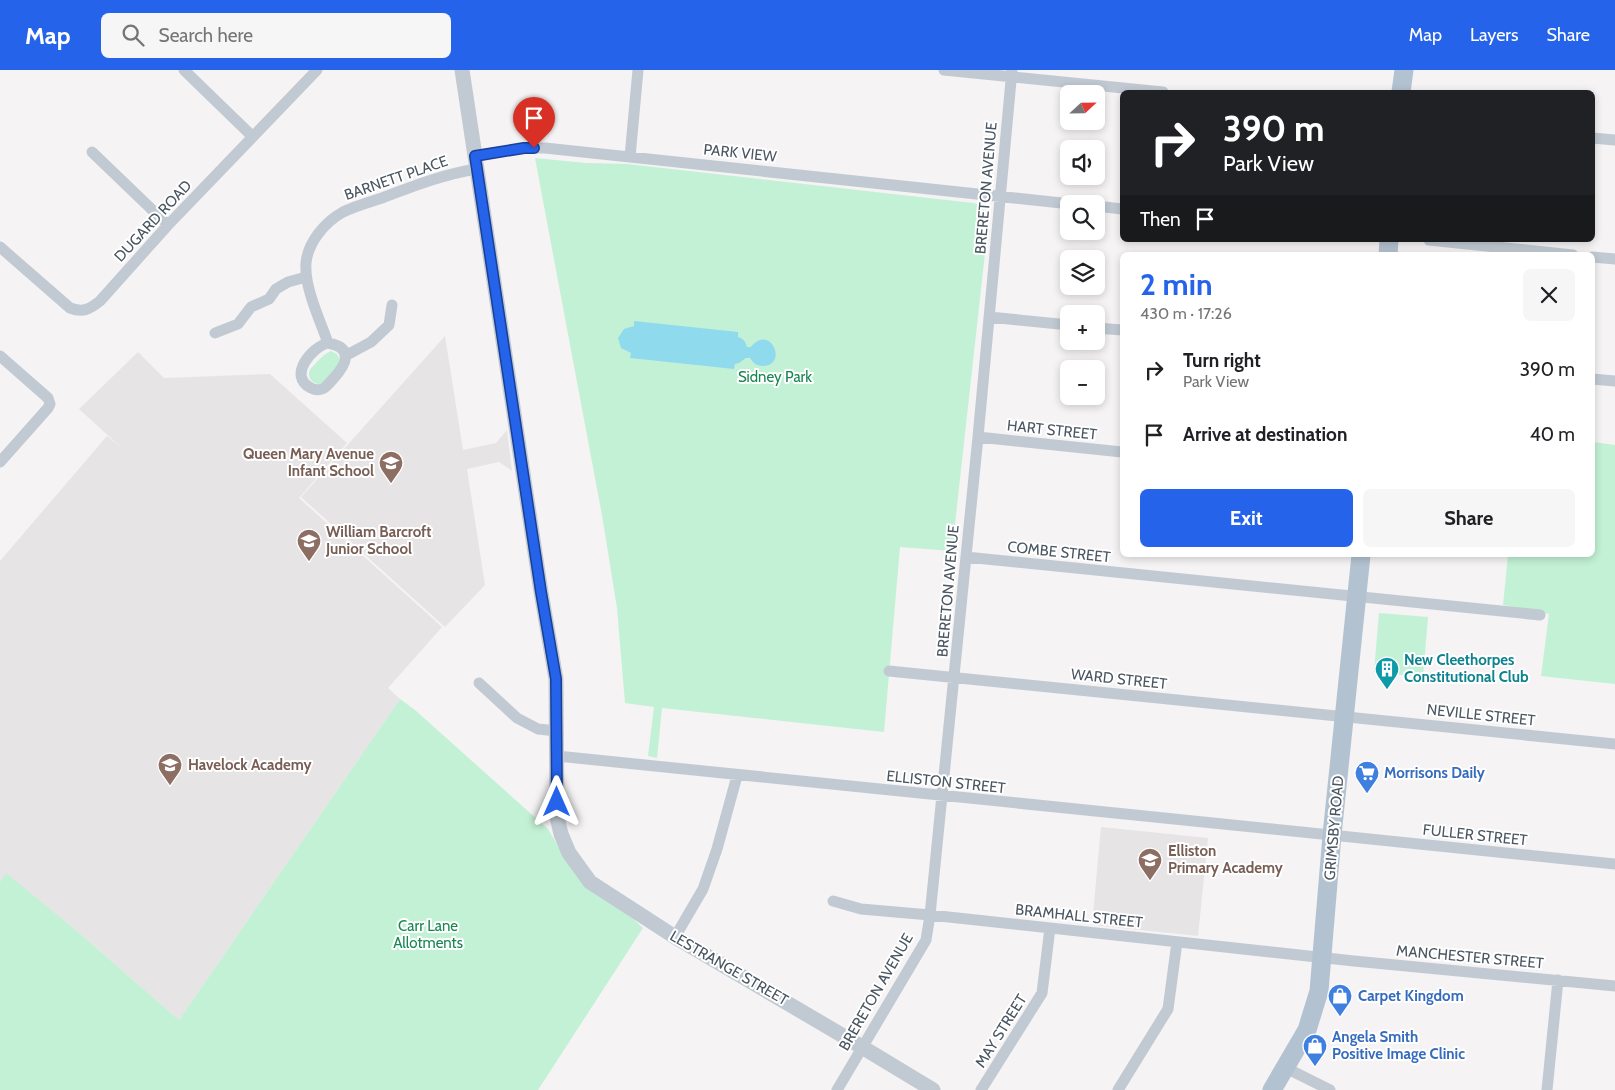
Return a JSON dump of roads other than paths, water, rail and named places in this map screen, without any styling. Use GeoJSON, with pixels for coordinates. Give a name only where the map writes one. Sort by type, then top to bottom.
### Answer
{"type":"FeatureCollection","features":[{"type":"Feature","properties":{"kind":"main road"},"geometry":{"type":"LineString","coordinates":[[1402,90],[1404,70]]}},
{"type":"Feature","properties":{"kind":"main road","name":"GRIMSBY ROAD"},"geometry":{"type":"LineString","coordinates":[[1272,1090],[1306,1030],[1318,991],[1323,957],[1332,835],[1361,557]]}},
{"type":"Feature","properties":{"kind":"street"},"geometry":{"type":"LineString","coordinates":[[184,70],[252,136]]}},
{"type":"Feature","properties":{"kind":"street","name":"DUGARD ROAD"},"geometry":{"type":"LineString","coordinates":[[0,247],[70,308],[78,311],[89,309],[100,301],[168,225],[317,70]]}},
{"type":"Feature","properties":{"kind":"street","name":"LESTRANGE STREET"},"geometry":{"type":"LineString","coordinates":[[462,70],[541,592],[556,679],[557,817],[561,834],[569,853],[590,882],[675,937],[933,1090]]}},
{"type":"Feature","properties":{"kind":"street"},"geometry":{"type":"LineString","coordinates":[[630,157],[638,70]]}},
{"type":"Feature","properties":{"kind":"street"},"geometry":{"type":"LineString","coordinates":[[944,70],[1011,73],[1147,90]]}},
{"type":"Feature","properties":{"kind":"street","name":"BRERETON AVENUE"},"geometry":{"type":"LineString","coordinates":[[837,1090],[926,940],[990,317],[1011,73]]}},
{"type":"Feature","properties":{"kind":"street"},"geometry":{"type":"LineString","coordinates":[[1595,138],[1615,140]]}},
{"type":"Feature","properties":{"kind":"street","name":"PARK VIEW"},"geometry":{"type":"LineString","coordinates":[[476,163],[524,148],[545,148],[1060,203]]}},
{"type":"Feature","properties":{"kind":"street"},"geometry":{"type":"LineString","coordinates":[[92,152],[168,225]]}},
{"type":"Feature","properties":{"kind":"street","name":"BARNETT PLACE"},"geometry":{"type":"LineString","coordinates":[[328,343],[306,277],[306,261],[312,242],[322,229],[342,212],[476,163]]}},
{"type":"Feature","properties":{"kind":"street"},"geometry":{"type":"LineString","coordinates":[[1105,207],[1120,209]]}},
{"type":"Feature","properties":{"kind":"street"},"geometry":{"type":"LineString","coordinates":[[1448,242],[1544,252]]}},
{"type":"Feature","properties":{"kind":"street"},"geometry":{"type":"LineString","coordinates":[[1595,257],[1615,259]]}},
{"type":"Feature","properties":{"kind":"street"},"geometry":{"type":"LineString","coordinates":[[215,333],[238,324],[251,307],[269,299],[276,289],[288,282],[306,277]]}},
{"type":"Feature","properties":{"kind":"street"},"geometry":{"type":"LineString","coordinates":[[345,356],[393,327],[392,305]]}},
{"type":"Feature","properties":{"kind":"street"},"geometry":{"type":"LineString","coordinates":[[990,317],[1060,324]]}},
{"type":"Feature","properties":{"kind":"street"},"geometry":{"type":"LineString","coordinates":[[1105,329],[1120,330]]}},
{"type":"Feature","properties":{"kind":"street"},"geometry":{"type":"LineString","coordinates":[[328,343],[336,344],[342,349],[345,356],[345,364],[342,369],[324,389],[310,388],[304,382],[301,375],[302,365],[319,347],[328,343]]}},
{"type":"Feature","properties":{"kind":"street"},"geometry":{"type":"LineString","coordinates":[[0,356],[48,398],[50,404],[0,462]]}},
{"type":"Feature","properties":{"kind":"street"},"geometry":{"type":"LineString","coordinates":[[1595,379],[1615,381]]}},
{"type":"Feature","properties":{"kind":"street","name":"HART STREET"},"geometry":{"type":"LineString","coordinates":[[978,437],[1120,452]]}},
{"type":"Feature","properties":{"kind":"street","name":"COMBE STREET"},"geometry":{"type":"LineString","coordinates":[[966,557],[1540,615]]}},
{"type":"Feature","properties":{"kind":"street","name":"WARD STREET"},"geometry":{"type":"LineString","coordinates":[[889,671],[1345,717]]}},
{"type":"Feature","properties":{"kind":"street"},"geometry":{"type":"LineString","coordinates":[[479,683],[517,718],[538,729],[557,731]]}},
{"type":"Feature","properties":{"kind":"street","name":"NEVILLE STREET"},"geometry":{"type":"LineString","coordinates":[[1345,717],[1615,744]]}},
{"type":"Feature","properties":{"kind":"street","name":"ELLISTON STREET"},"geometry":{"type":"LineString","coordinates":[[557,756],[737,776],[1332,835]]}},
{"type":"Feature","properties":{"kind":"street"},"geometry":{"type":"LineString","coordinates":[[675,937],[703,889],[717,849],[737,776]]}},
{"type":"Feature","properties":{"kind":"street","name":"FULLER STREET"},"geometry":{"type":"LineString","coordinates":[[1332,835],[1615,864]]}},
{"type":"Feature","properties":{"kind":"street","name":"BRAMHALL STREET"},"geometry":{"type":"LineString","coordinates":[[833,901],[861,909],[1323,957]]}},
{"type":"Feature","properties":{"kind":"street","name":"MAY STREET"},"geometry":{"type":"LineString","coordinates":[[982,1090],[1042,993],[1050,928]]}},
{"type":"Feature","properties":{"kind":"street"},"geometry":{"type":"LineString","coordinates":[[1118,1090],[1168,1009],[1177,942]]}},
{"type":"Feature","properties":{"kind":"street","name":"MANCHESTER STREET"},"geometry":{"type":"LineString","coordinates":[[1323,957],[1615,986]]}},
{"type":"Feature","properties":{"kind":"street"},"geometry":{"type":"LineString","coordinates":[[1547,1090],[1558,980]]}},
{"type":"Feature","properties":{"kind":"street"},"geometry":{"type":"LineString","coordinates":[[1286,1068],[1330,1090]]}},
{"type":"Feature","properties":{"kind":"water"},"geometry":{"type":"Polygon","coordinates":[[[634,321],[738,332],[738,337],[744,340],[747,347],[751,347],[758,341],[765,340],[770,342],[776,353],[775,359],[771,364],[763,366],[755,364],[750,358],[746,358],[735,364],[734,369],[630,358],[631,353],[621,348],[618,338],[624,329],[634,326],[634,321]]]}},
{"type":"Feature","properties":{"kind":"place","name":"Queen Mary Avenue Infant School"},"geometry":{"type":"Point","coordinates":[391,484]}},
{"type":"Feature","properties":{"kind":"place","name":"William Barcroft Junior School"},"geometry":{"type":"Point","coordinates":[309,562]}},
{"type":"Feature","properties":{"kind":"place","name":"New Cleethorpes Constitutional Club"},"geometry":{"type":"Point","coordinates":[1387,690]}},
{"type":"Feature","properties":{"kind":"place","name":"Havelock Academy"},"geometry":{"type":"Point","coordinates":[170,786]}},
{"type":"Feature","properties":{"kind":"place","name":"Morrisons Daily"},"geometry":{"type":"Point","coordinates":[1367,794]}},
{"type":"Feature","properties":{"kind":"place","name":"Elliston Primary Academy"},"geometry":{"type":"Point","coordinates":[1150,881]}},
{"type":"Feature","properties":{"kind":"place","name":"Carpet Kingdom"},"geometry":{"type":"Point","coordinates":[1340,1017]}},
{"type":"Feature","properties":{"kind":"place","name":"Angela Smith Positive Image Clinic"},"geometry":{"type":"Point","coordinates":[1315,1067]}},
{"type":"Feature","properties":{"kind":"park label","name":"Sidney Park"},"geometry":{"type":"Point","coordinates":[775,377]}},
{"type":"Feature","properties":{"kind":"park label","name":"Carr Lane Allotments"},"geometry":{"type":"Point","coordinates":[428,934]}}]}
